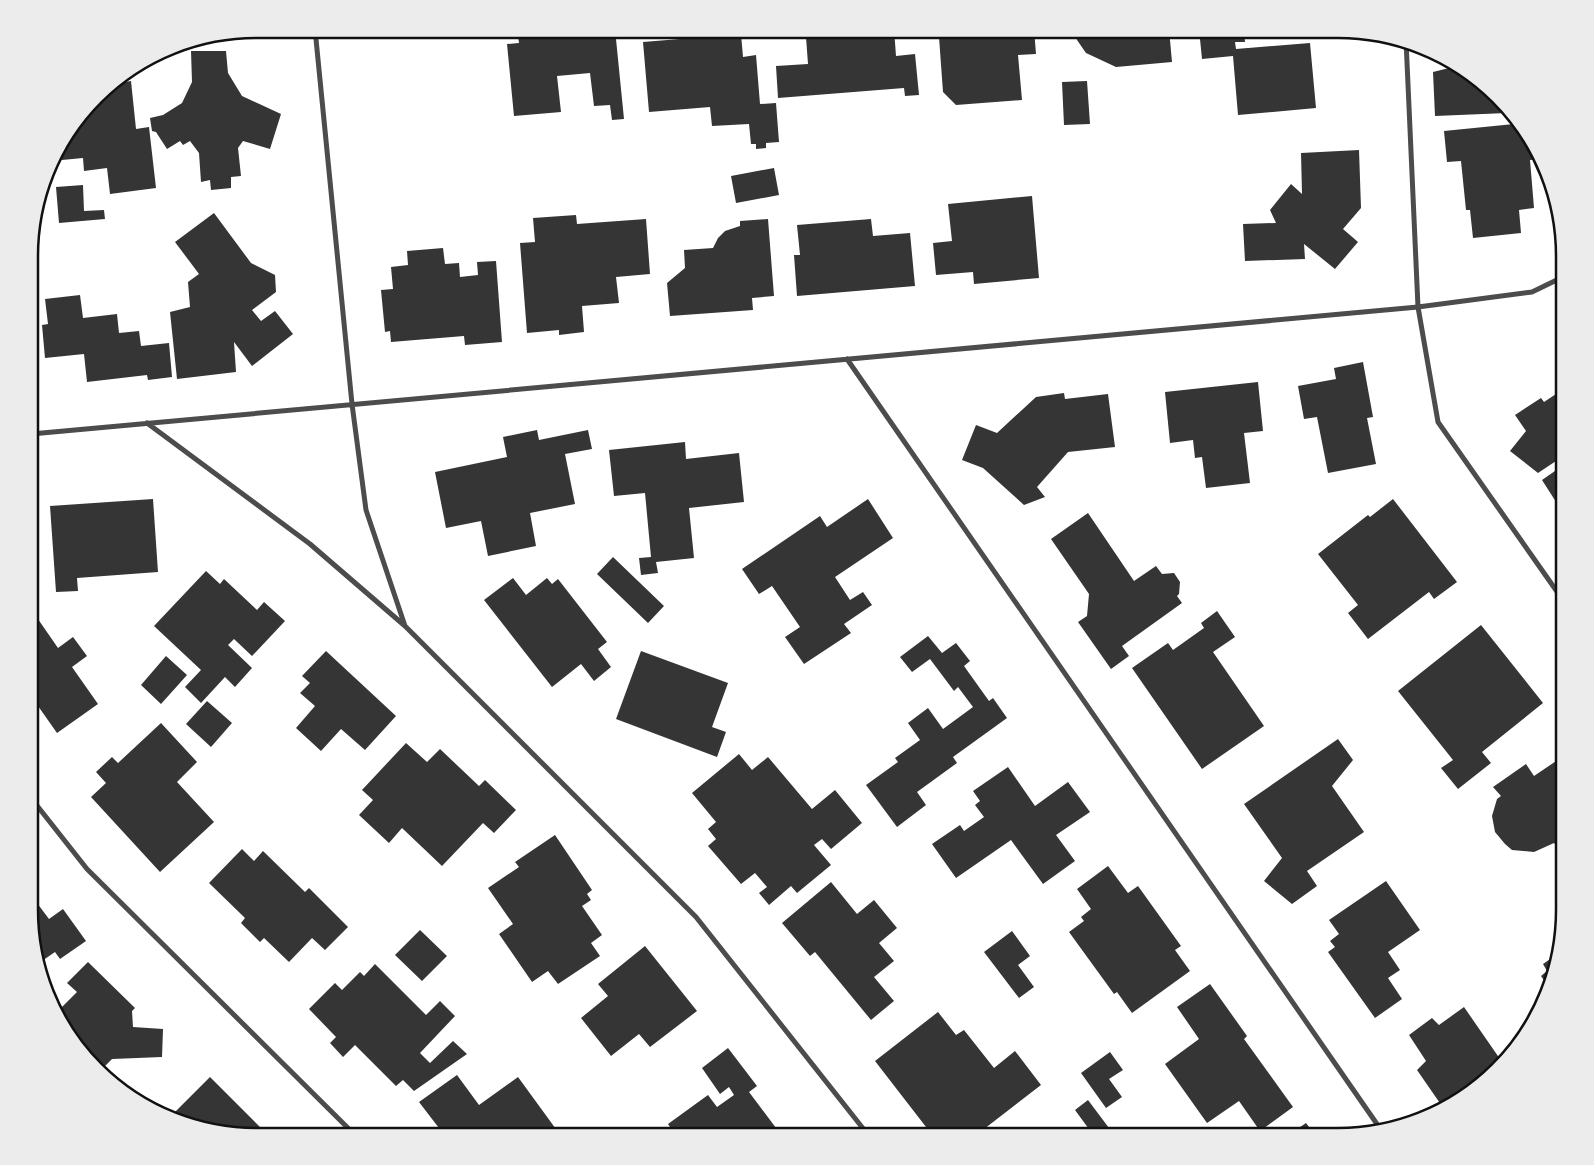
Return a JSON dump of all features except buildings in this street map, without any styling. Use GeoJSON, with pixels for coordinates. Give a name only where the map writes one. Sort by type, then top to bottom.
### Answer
{"type":"FeatureCollection","features":[{"type":"Feature","properties":{"kind":"street"},"geometry":{"type":"LineString","coordinates":[[315,38],[352,404],[366,510],[405,626]]}},
{"type":"Feature","properties":{"kind":"street"},"geometry":{"type":"LineString","coordinates":[[1406,48],[1418,307],[1438,422],[1556,590]]}},
{"type":"Feature","properties":{"kind":"street"},"geometry":{"type":"LineString","coordinates":[[38,433],[1418,307],[1532,292],[1556,280]]}},
{"type":"Feature","properties":{"kind":"street"},"geometry":{"type":"LineString","coordinates":[[847,360],[1376,1124]]}},
{"type":"Feature","properties":{"kind":"street"},"geometry":{"type":"LineString","coordinates":[[147,423],[310,544],[405,626],[696,917],[862,1128]]}},
{"type":"Feature","properties":{"kind":"street"},"geometry":{"type":"LineString","coordinates":[[38,807],[87,869],[348,1128]]}}]}
